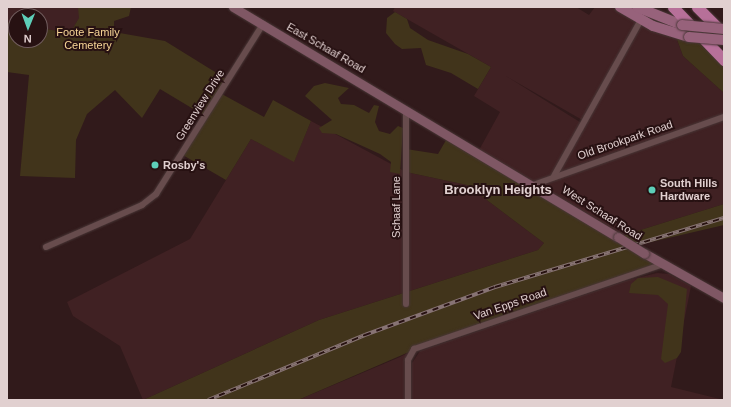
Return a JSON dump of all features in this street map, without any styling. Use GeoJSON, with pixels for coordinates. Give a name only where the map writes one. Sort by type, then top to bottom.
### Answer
{"type":"FeatureCollection","features":[{"type":"Feature","properties":{"kind":"highway"},"geometry":{"type":"LineString","coordinates":[[673,7],[724,60]]}},
{"type":"Feature","properties":{"kind":"highway"},"geometry":{"type":"LineString","coordinates":[[697,7],[724,34]]}},
{"type":"Feature","properties":{"kind":"main road"},"geometry":{"type":"LineString","coordinates":[[620,7],[643,12],[682,25],[724,29]]}},
{"type":"Feature","properties":{"kind":"main road"},"geometry":{"type":"LineString","coordinates":[[643,12],[689,37],[724,40]]}},
{"type":"Feature","properties":{"kind":"street","name":"East Schaaf Road"},"geometry":{"type":"LineString","coordinates":[[233,7],[406,110]]}},
{"type":"Feature","properties":{"kind":"street"},"geometry":{"type":"LineString","coordinates":[[554,176],[643,12]]}},
{"type":"Feature","properties":{"kind":"street","name":"Greenview Drive"},"geometry":{"type":"LineString","coordinates":[[46,247],[142,205],[156,194],[262,24]]}},
{"type":"Feature","properties":{"kind":"street","name":"West Schaaf Road"},"geometry":{"type":"LineString","coordinates":[[406,110],[644,253],[724,298]]}},
{"type":"Feature","properties":{"kind":"street","name":"Schaaf Lane"},"geometry":{"type":"LineString","coordinates":[[406,110],[406,304]]}},
{"type":"Feature","properties":{"kind":"street","name":"Old Brookpark Road"},"geometry":{"type":"LineString","coordinates":[[533,185],[554,176],[724,117]]}},
{"type":"Feature","properties":{"kind":"street","name":"Van Epps Road"},"geometry":{"type":"LineString","coordinates":[[408,400],[408,360],[414,349],[663,264]]}},
{"type":"Feature","properties":{"kind":"shaded area"},"geometry":{"type":"Polygon","coordinates":[[[7,7],[86,7],[70,33],[48,29],[48,8],[8,8],[7,22],[7,7]]]}},
{"type":"Feature","properties":{"kind":"shaded area"},"geometry":{"type":"Polygon","coordinates":[[[395,7],[576,7],[589,15],[595,7],[620,7],[675,34],[683,56],[724,93],[724,204],[618,237],[478,152],[500,112],[474,96],[491,67],[393,11],[395,7]],[[506,76],[583,124],[584,121],[506,76]]]}},
{"type":"Feature","properties":{"kind":"shaded area"},"geometry":{"type":"Polygon","coordinates":[[[311,121],[406,172],[467,185],[544,243],[538,250],[319,320],[143,400],[120,346],[73,316],[67,302],[190,239],[251,139],[294,161],[311,121]]]}},
{"type":"Feature","properties":{"kind":"shaded area"},"geometry":{"type":"Polygon","coordinates":[[[657,273],[669,274],[691,286],[671,387],[724,400],[411,400],[412,363],[420,351],[625,281],[657,273]]]}},
{"type":"Feature","properties":{"kind":"shaded area"},"geometry":{"type":"Polygon","coordinates":[[[409,352],[408,400],[298,400],[400,357],[409,352]]]}},
{"type":"Feature","properties":{"kind":"green space","name":"Foote Family Cemetery"},"geometry":{"type":"Polygon","coordinates":[[[78,7],[131,7],[129,16],[114,21],[114,32],[165,41],[228,80],[220,93],[264,117],[273,100],[311,121],[294,162],[251,139],[226,180],[181,154],[205,116],[160,89],[142,118],[115,90],[87,114],[76,140],[75,178],[20,176],[29,75],[7,72],[7,22],[8,48],[48,48],[48,29],[70,33],[79,18],[78,7]]]}},
{"type":"Feature","properties":{"kind":"green space"},"geometry":{"type":"Polygon","coordinates":[[[395,12],[407,19],[410,28],[428,40],[468,54],[491,67],[478,89],[451,73],[426,65],[421,48],[402,49],[395,44],[386,33],[387,18],[395,12]]]}},
{"type":"Feature","properties":{"kind":"green space"},"geometry":{"type":"Polygon","coordinates":[[[675,34],[697,39],[724,60],[724,93],[683,56],[675,34]]]}},
{"type":"Feature","properties":{"kind":"green space"},"geometry":{"type":"Polygon","coordinates":[[[325,83],[349,88],[338,98],[341,104],[354,105],[369,113],[374,105],[379,106],[375,122],[379,131],[390,134],[398,126],[403,128],[400,174],[390,172],[391,162],[380,154],[336,134],[322,133],[319,128],[332,120],[305,96],[314,86],[325,83]]]}},
{"type":"Feature","properties":{"kind":"green space"},"geometry":{"type":"Polygon","coordinates":[[[449,135],[618,237],[724,204],[724,225],[634,246],[663,264],[409,352],[298,400],[143,400],[319,320],[538,250],[544,243],[467,185],[406,172],[406,149],[438,154],[449,135]]]}},
{"type":"Feature","properties":{"kind":"green space"},"geometry":{"type":"Polygon","coordinates":[[[658,277],[687,289],[681,352],[677,358],[665,363],[661,359],[668,304],[658,295],[629,293],[631,284],[638,278],[658,277]]]}},
{"type":"Feature","properties":{"kind":"railway"},"geometry":{"type":"LineString","coordinates":[[208,400],[365,335],[495,287],[724,218]]}},
{"type":"Feature","properties":{"kind":"place","name":"Rosby's"},"geometry":{"type":"Point","coordinates":[155,165]}},
{"type":"Feature","properties":{"kind":"place","name":"South Hills Hardware"},"geometry":{"type":"Point","coordinates":[652,190]}},
{"type":"Feature","properties":{"kind":"district","name":"Brooklyn Heights"},"geometry":{"type":"Point","coordinates":[498,190]}}]}
